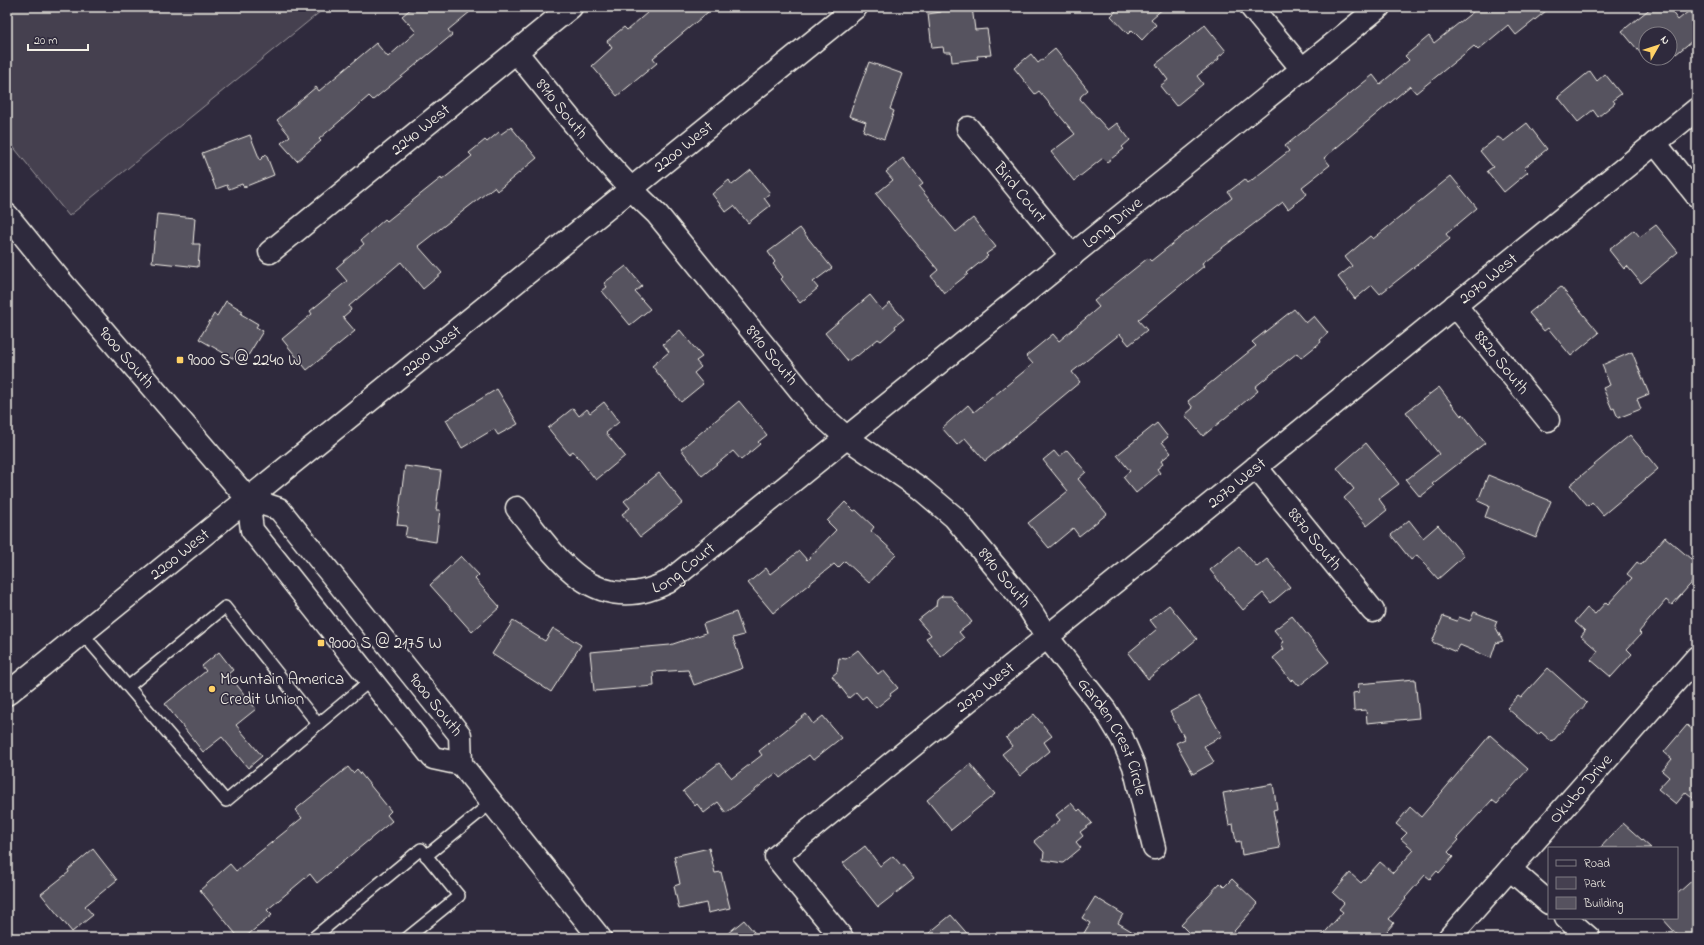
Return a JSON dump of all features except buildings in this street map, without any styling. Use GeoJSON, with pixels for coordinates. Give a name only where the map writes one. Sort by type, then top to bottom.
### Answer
{"type":"FeatureCollection","features":[{"type":"Feature","properties":{"kind":"street","name":"2240 West"},"geometry":{"type":"LineString","coordinates":[[270,252],[571,7]]}},
{"type":"Feature","properties":{"kind":"street","name":"2200 West"},"geometry":{"type":"LineString","coordinates":[[7,694],[856,7]]}},
{"type":"Feature","properties":{"kind":"street"},"geometry":{"type":"LineString","coordinates":[[1251,7],[1302,69]]}},
{"type":"Feature","properties":{"kind":"street","name":"Long Drive"},"geometry":{"type":"LineString","coordinates":[[847,438],[1379,7]]}},
{"type":"Feature","properties":{"kind":"street","name":"8910 South"},"geometry":{"type":"LineString","coordinates":[[516,52],[631,190],[657,214],[818,412],[847,438],[921,489],[954,517],[1027,604],[1047,636]]}},
{"type":"Feature","properties":{"kind":"street","name":"2070 West"},"geometry":{"type":"LineString","coordinates":[[842,938],[776,857],[1697,109]]}},
{"type":"Feature","properties":{"kind":"street","name":"Bird Court"},"geometry":{"type":"LineString","coordinates":[[968,128],[1072,256]]}},
{"type":"Feature","properties":{"kind":"street"},"geometry":{"type":"LineString","coordinates":[[1655,143],[1697,196]]}},
{"type":"Feature","properties":{"kind":"street","name":"9000 South"},"geometry":{"type":"LineString","coordinates":[[7,215],[59,279],[248,499],[279,509],[460,736],[461,764],[433,758],[252,530],[248,499]]}},
{"type":"Feature","properties":{"kind":"street","name":"8820 South"},"geometry":{"type":"LineString","coordinates":[[1455,305],[1548,420]]}},
{"type":"Feature","properties":{"kind":"street","name":"Long Court"},"geometry":{"type":"LineString","coordinates":[[517,508],[567,568],[587,583],[610,592],[630,593],[648,590],[668,582],[691,565],[847,438]]}},
{"type":"Feature","properties":{"kind":"street","name":"8870 South"},"geometry":{"type":"LineString","coordinates":[[1256,467],[1373,611]]}},
{"type":"Feature","properties":{"kind":"street","name":"Garden Crest Circle"},"geometry":{"type":"LineString","coordinates":[[1047,636],[1105,710],[1122,738],[1134,766],[1154,848]]}},
{"type":"Feature","properties":{"kind":"street","name":"Okubo Drive"},"geometry":{"type":"LineString","coordinates":[[1449,938],[1697,657]]}},
{"type":"Feature","properties":{"kind":"street"},"geometry":{"type":"LineString","coordinates":[[461,764],[600,938]]}},
{"type":"Feature","properties":{"kind":"street"},"geometry":{"type":"LineString","coordinates":[[1510,869],[1548,902]]}},
{"type":"Feature","properties":{"kind":"street"},"geometry":{"type":"LineString","coordinates":[[1567,919],[1589,938]]}},
{"type":"Feature","properties":{"kind":"lane"},"geometry":{"type":"LineString","coordinates":[[129,686],[225,607],[318,724]]}},
{"type":"Feature","properties":{"kind":"lane"},"geometry":{"type":"LineString","coordinates":[[82,633],[226,801],[371,680]]}},
{"type":"Feature","properties":{"kind":"lane"},"geometry":{"type":"LineString","coordinates":[[426,856],[492,803]]}},
{"type":"Feature","properties":{"kind":"lane"},"geometry":{"type":"LineString","coordinates":[[314,938],[421,849],[459,896],[407,938]]}},
{"type":"Feature","properties":{"kind":"green space"},"geometry":{"type":"Polygon","coordinates":[[[7,7],[326,7],[69,216],[7,139],[7,7]]]}},
{"type":"Feature","properties":{"kind":"place","name":"9000 S @ 2240 W"},"geometry":{"type":"Point","coordinates":[180,360]}},
{"type":"Feature","properties":{"kind":"place","name":"9000 S @ 2175 W"},"geometry":{"type":"Point","coordinates":[321,643]}},
{"type":"Feature","properties":{"kind":"place","name":"Mountain America Credit Union"},"geometry":{"type":"Point","coordinates":[212,689]}}]}
